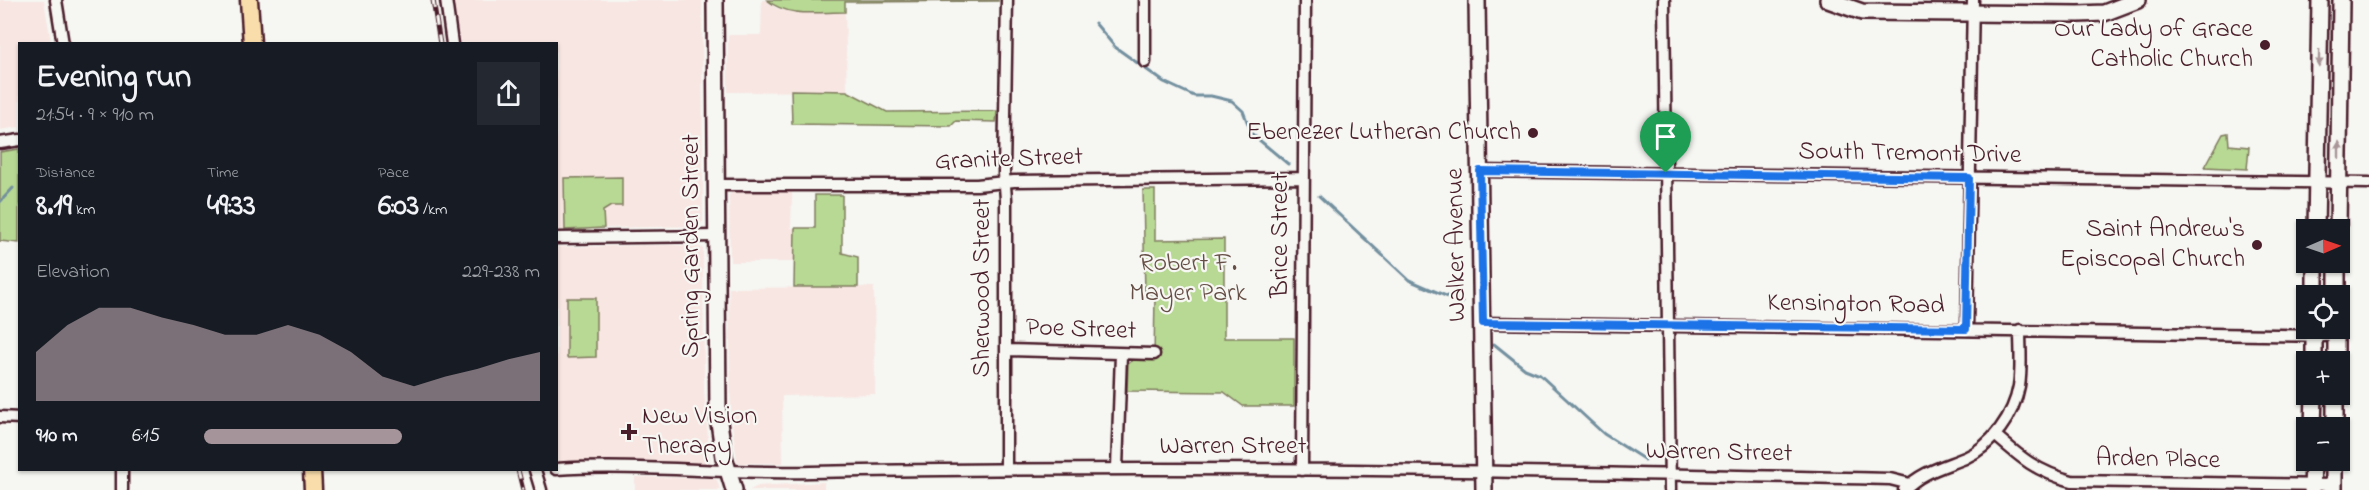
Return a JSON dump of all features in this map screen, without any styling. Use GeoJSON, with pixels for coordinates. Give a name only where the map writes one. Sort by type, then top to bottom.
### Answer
{"type":"FeatureCollection","features":[{"type":"Feature","properties":{"kind":"main road"},"geometry":{"type":"LineString","coordinates":[[249,0],[252,42]]}},
{"type":"Feature","properties":{"kind":"main road","name":"Spring Garden Street"},"geometry":{"type":"LineString","coordinates":[[715,0],[718,415],[727,470],[734,490]]}},
{"type":"Feature","properties":{"kind":"main road","name":"Walker Avenue"},"geometry":{"type":"LineString","coordinates":[[1477,0],[1484,490]]}},
{"type":"Feature","properties":{"kind":"main road"},"geometry":{"type":"LineString","coordinates":[[1828,0],[1862,12],[1972,7],[2104,13],[2138,0]]}},
{"type":"Feature","properties":{"kind":"main road"},"geometry":{"type":"LineString","coordinates":[[2316,219],[2320,0]]}},
{"type":"Feature","properties":{"kind":"main road"},"geometry":{"type":"LineString","coordinates":[[2338,219],[2341,0]]}},
{"type":"Feature","properties":{"kind":"main road"},"geometry":{"type":"LineString","coordinates":[[312,471],[314,490]]}},
{"type":"Feature","properties":{"kind":"main road"},"geometry":{"type":"LineString","coordinates":[[2312,488],[2313,471]]}},
{"type":"Feature","properties":{"kind":"main road"},"geometry":{"type":"LineString","coordinates":[[2334,471],[2334,488]]}},
{"type":"Feature","properties":{"kind":"street"},"geometry":{"type":"LineString","coordinates":[[56,0],[63,42]]}},
{"type":"Feature","properties":{"kind":"street"},"geometry":{"type":"LineString","coordinates":[[447,0],[452,42]]}},
{"type":"Feature","properties":{"kind":"street","name":"Sherwood Street"},"geometry":{"type":"LineString","coordinates":[[1006,468],[1007,0]]}},
{"type":"Feature","properties":{"kind":"street"},"geometry":{"type":"LineString","coordinates":[[1145,0],[1145,62]]}},
{"type":"Feature","properties":{"kind":"street","name":"Brice Street"},"geometry":{"type":"LineString","coordinates":[[1302,470],[1305,0]]}},
{"type":"Feature","properties":{"kind":"street"},"geometry":{"type":"LineString","coordinates":[[1664,0],[1670,490]]}},
{"type":"Feature","properties":{"kind":"street"},"geometry":{"type":"LineString","coordinates":[[1966,329],[1972,7]]}},
{"type":"Feature","properties":{"kind":"street"},"geometry":{"type":"LineString","coordinates":[[0,143],[18,140]]}},
{"type":"Feature","properties":{"kind":"street","name":"South Tremont Drive"},"geometry":{"type":"LineString","coordinates":[[1480,171],[2369,183]]}},
{"type":"Feature","properties":{"kind":"street","name":"Granite Street"},"geometry":{"type":"LineString","coordinates":[[716,185],[976,185],[1014,181],[1303,178]]}},
{"type":"Feature","properties":{"kind":"street"},"geometry":{"type":"LineString","coordinates":[[558,238],[717,236]]}},
{"type":"Feature","properties":{"kind":"street","name":"Kensington Road"},"geometry":{"type":"LineString","coordinates":[[1483,323],[2296,332]]}},
{"type":"Feature","properties":{"kind":"street"},"geometry":{"type":"LineString","coordinates":[[1907,487],[1932,470],[1966,458],[1978,451],[1995,435],[2006,420],[2018,393],[2020,330]]}},
{"type":"Feature","properties":{"kind":"street","name":"Poe Street"},"geometry":{"type":"LineString","coordinates":[[1006,350],[1154,354]]}},
{"type":"Feature","properties":{"kind":"street"},"geometry":{"type":"LineString","coordinates":[[1117,468],[1120,354]]}},
{"type":"Feature","properties":{"kind":"street"},"geometry":{"type":"LineString","coordinates":[[0,417],[18,418]]}},
{"type":"Feature","properties":{"kind":"street","name":"Arden Place"},"geometry":{"type":"LineString","coordinates":[[1995,435],[2029,464],[2055,477],[2072,481],[2334,488]]}},
{"type":"Feature","properties":{"kind":"street","name":"Warren Street"},"geometry":{"type":"LineString","coordinates":[[558,469],[708,468],[756,473],[1006,468],[1485,471],[1890,479],[1907,487]]}},
{"type":"Feature","properties":{"kind":"street"},"geometry":{"type":"LineString","coordinates":[[122,471],[122,490]]}},
{"type":"Feature","properties":{"kind":"street"},"geometry":{"type":"LineString","coordinates":[[536,471],[541,490]]}},
{"type":"Feature","properties":{"kind":"shaded area"},"geometry":{"type":"Polygon","coordinates":[[[0,0],[44,0],[51,42],[18,42],[18,127],[0,130],[0,0]]]}},
{"type":"Feature","properties":{"kind":"shaded area"},"geometry":{"type":"Polygon","coordinates":[[[453,0],[702,0],[703,221],[701,224],[698,226],[604,228],[603,211],[611,206],[565,178],[565,230],[558,230],[558,42],[460,42],[453,0]]]}},
{"type":"Feature","properties":{"kind":"shaded area"},"geometry":{"type":"Polygon","coordinates":[[[762,0],[767,0],[776,8],[792,12],[845,12],[847,91],[728,92],[728,35],[761,35],[762,0]]]}},
{"type":"Feature","properties":{"kind":"shaded area"},"geometry":{"type":"Polygon","coordinates":[[[732,192],[792,192],[791,228],[795,228],[794,262],[730,262],[729,195],[732,192]]]}},
{"type":"Feature","properties":{"kind":"shaded area"},"geometry":{"type":"Polygon","coordinates":[[[671,245],[698,246],[703,249],[704,391],[709,463],[558,464],[558,247],[671,245]]]}},
{"type":"Feature","properties":{"kind":"shaded area"},"geometry":{"type":"Polygon","coordinates":[[[874,287],[875,394],[782,396],[783,463],[740,463],[737,461],[731,416],[729,288],[874,287]]]}},
{"type":"Feature","properties":{"kind":"shaded area"},"geometry":{"type":"Polygon","coordinates":[[[635,477],[711,478],[717,480],[720,490],[635,490],[635,477]]]}},
{"type":"Feature","properties":{"kind":"shaded area"},"geometry":{"type":"Polygon","coordinates":[[[824,482],[824,490],[750,490],[758,486],[824,482]]]}},
{"type":"Feature","properties":{"kind":"green space"},"geometry":{"type":"Polygon","coordinates":[[[767,0],[998,1],[845,2],[845,12],[814,13],[794,12],[775,6],[767,0]]]}},
{"type":"Feature","properties":{"kind":"green space"},"geometry":{"type":"Polygon","coordinates":[[[791,90],[847,91],[887,112],[997,111],[996,122],[956,121],[951,126],[792,124],[791,90]]]}},
{"type":"Feature","properties":{"kind":"green space"},"geometry":{"type":"Polygon","coordinates":[[[2228,133],[2229,145],[2249,147],[2247,169],[2205,167],[2223,134],[2228,133]]]}},
{"type":"Feature","properties":{"kind":"green space"},"geometry":{"type":"Polygon","coordinates":[[[18,149],[18,243],[0,241],[0,152],[18,149]]]}},
{"type":"Feature","properties":{"kind":"green space"},"geometry":{"type":"Polygon","coordinates":[[[622,177],[622,206],[611,206],[603,211],[604,228],[565,230],[564,178],[622,177]]]}},
{"type":"Feature","properties":{"kind":"green space","name":"Robert F. Mayer Park"},"geometry":{"type":"Polygon","coordinates":[[[1143,190],[1155,190],[1155,240],[1224,239],[1224,338],[1294,338],[1294,406],[1243,406],[1224,392],[1127,391],[1128,364],[1135,359],[1154,359],[1155,295],[1145,295],[1143,190]]]}},
{"type":"Feature","properties":{"kind":"green space"},"geometry":{"type":"Polygon","coordinates":[[[815,195],[842,195],[842,253],[858,257],[858,287],[794,287],[795,228],[815,228],[815,195]]]}},
{"type":"Feature","properties":{"kind":"green space"},"geometry":{"type":"Polygon","coordinates":[[[567,298],[596,298],[596,357],[567,358],[567,298]]]}},
{"type":"Feature","properties":{"kind":"waterway"},"geometry":{"type":"LineString","coordinates":[[1095,23],[1115,47],[1164,82],[1194,96],[1211,96],[1232,101],[1243,111],[1252,134],[1288,164]]}},
{"type":"Feature","properties":{"kind":"waterway"},"geometry":{"type":"LineString","coordinates":[[0,202],[13,188]]}},
{"type":"Feature","properties":{"kind":"waterway"},"geometry":{"type":"LineString","coordinates":[[1319,196],[1409,280],[1462,303]]}},
{"type":"Feature","properties":{"kind":"waterway"},"geometry":{"type":"LineString","coordinates":[[1494,344],[1525,369],[1540,375],[1604,434],[1645,460]]}},
{"type":"Feature","properties":{"kind":"railway"},"geometry":{"type":"LineString","coordinates":[[433,0],[440,42]]}},
{"type":"Feature","properties":{"kind":"railway"},"geometry":{"type":"LineString","coordinates":[[518,471],[523,490]]}},
{"type":"Feature","properties":{"kind":"place","name":"Our Lady of Grace Catholic Church"},"geometry":{"type":"Point","coordinates":[2265,45]}},
{"type":"Feature","properties":{"kind":"place","name":"Ebenezer Lutheran Church"},"geometry":{"type":"Point","coordinates":[1533,133]}},
{"type":"Feature","properties":{"kind":"place","name":"Saint Andrew's Episcopal Church"},"geometry":{"type":"Point","coordinates":[2257,245]}},
{"type":"Feature","properties":{"kind":"place","name":"New Vision Therapy"},"geometry":{"type":"Point","coordinates":[629,432]}},
{"type":"Feature","properties":{"kind":"route"},"geometry":{"type":"LineString","coordinates":[[1480,171],[1666,173],[1969,178],[1966,329],[1483,323],[1480,171]]}}]}
